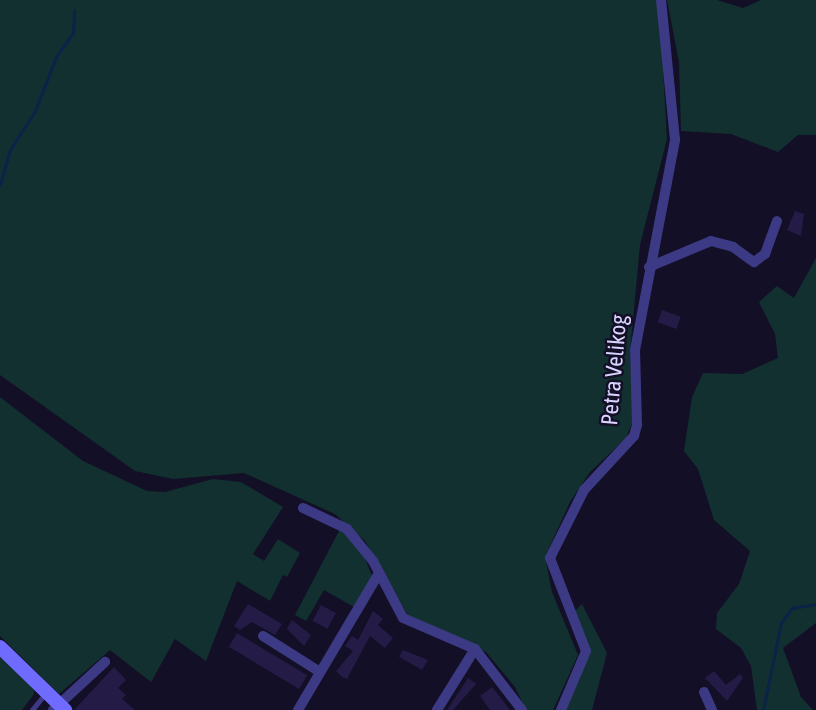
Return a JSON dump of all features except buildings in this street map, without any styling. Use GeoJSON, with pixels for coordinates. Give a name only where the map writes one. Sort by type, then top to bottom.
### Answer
{"type":"FeatureCollection","features":[{"type":"Feature","properties":{"kind":"street","name":"Petra Velikog"},"geometry":{"type":"LineString","coordinates":[[561,710],[586,651],[550,558],[584,490],[634,436],[635,350],[675,140],[661,0]]}},
{"type":"Feature","properties":{"kind":"street"},"geometry":{"type":"LineString","coordinates":[[649,267],[711,242],[733,247],[754,262],[765,254],[777,220]]}},
{"type":"Feature","properties":{"kind":"street"},"geometry":{"type":"LineString","coordinates":[[303,509],[347,529],[379,573],[395,609],[410,624],[475,649],[522,710]]}},
{"type":"Feature","properties":{"kind":"street"},"geometry":{"type":"LineString","coordinates":[[298,710],[379,573]]}},
{"type":"Feature","properties":{"kind":"street"},"geometry":{"type":"LineString","coordinates":[[263,636],[320,672]]}},
{"type":"Feature","properties":{"kind":"street"},"geometry":{"type":"LineString","coordinates":[[0,647],[47,692],[59,708],[105,662]]}},
{"type":"Feature","properties":{"kind":"street"},"geometry":{"type":"LineString","coordinates":[[437,710],[475,649]]}},
{"type":"Feature","properties":{"kind":"street"},"geometry":{"type":"LineString","coordinates":[[704,692],[712,710]]}},
{"type":"Feature","properties":{"kind":"lane"},"geometry":{"type":"LineString","coordinates":[[32,710],[47,692]]}},
{"type":"Feature","properties":{"kind":"green space"},"geometry":{"type":"Polygon","coordinates":[[[0,0],[659,0],[667,139],[640,245],[630,352],[633,421],[626,438],[590,472],[570,502],[545,557],[552,592],[578,655],[553,710],[526,710],[515,687],[486,652],[409,617],[365,541],[335,514],[244,473],[173,479],[135,471],[0,375],[0,0]]]}},
{"type":"Feature","properties":{"kind":"green space"},"geometry":{"type":"Polygon","coordinates":[[[667,0],[717,0],[743,8],[761,0],[816,0],[816,135],[798,135],[778,152],[731,134],[681,131],[679,62],[667,0]]]}},
{"type":"Feature","properties":{"kind":"green space"},"geometry":{"type":"Polygon","coordinates":[[[816,258],[816,623],[783,648],[801,697],[813,710],[757,710],[751,666],[741,648],[716,629],[717,613],[739,584],[750,551],[714,520],[698,469],[684,451],[692,397],[703,373],[742,374],[778,358],[775,334],[759,302],[777,286],[794,298],[816,258]]]}},
{"type":"Feature","properties":{"kind":"green space"},"geometry":{"type":"Polygon","coordinates":[[[0,397],[83,461],[147,491],[165,492],[213,479],[241,482],[283,507],[253,554],[264,561],[278,539],[300,553],[287,577],[283,575],[270,601],[237,581],[206,661],[175,639],[151,682],[110,650],[59,694],[0,636],[0,397]]]}},
{"type":"Feature","properties":{"kind":"green space"},"geometry":{"type":"Polygon","coordinates":[[[340,529],[360,546],[372,576],[354,607],[324,590],[306,621],[295,615],[340,529]]]}},
{"type":"Feature","properties":{"kind":"green space"},"geometry":{"type":"Polygon","coordinates":[[[582,604],[607,653],[592,710],[564,710],[588,658],[574,612],[582,604]]]}},
{"type":"Feature","properties":{"kind":"green space"},"geometry":{"type":"Polygon","coordinates":[[[0,655],[33,682],[34,694],[22,710],[0,710],[0,655]]]}},
{"type":"Feature","properties":{"kind":"waterway"},"geometry":{"type":"LineString","coordinates":[[0,185],[10,150],[35,111],[56,57],[73,33],[74,11]]}},
{"type":"Feature","properties":{"kind":"waterway"},"geometry":{"type":"LineString","coordinates":[[763,710],[781,623],[792,608],[816,604]]}}]}
